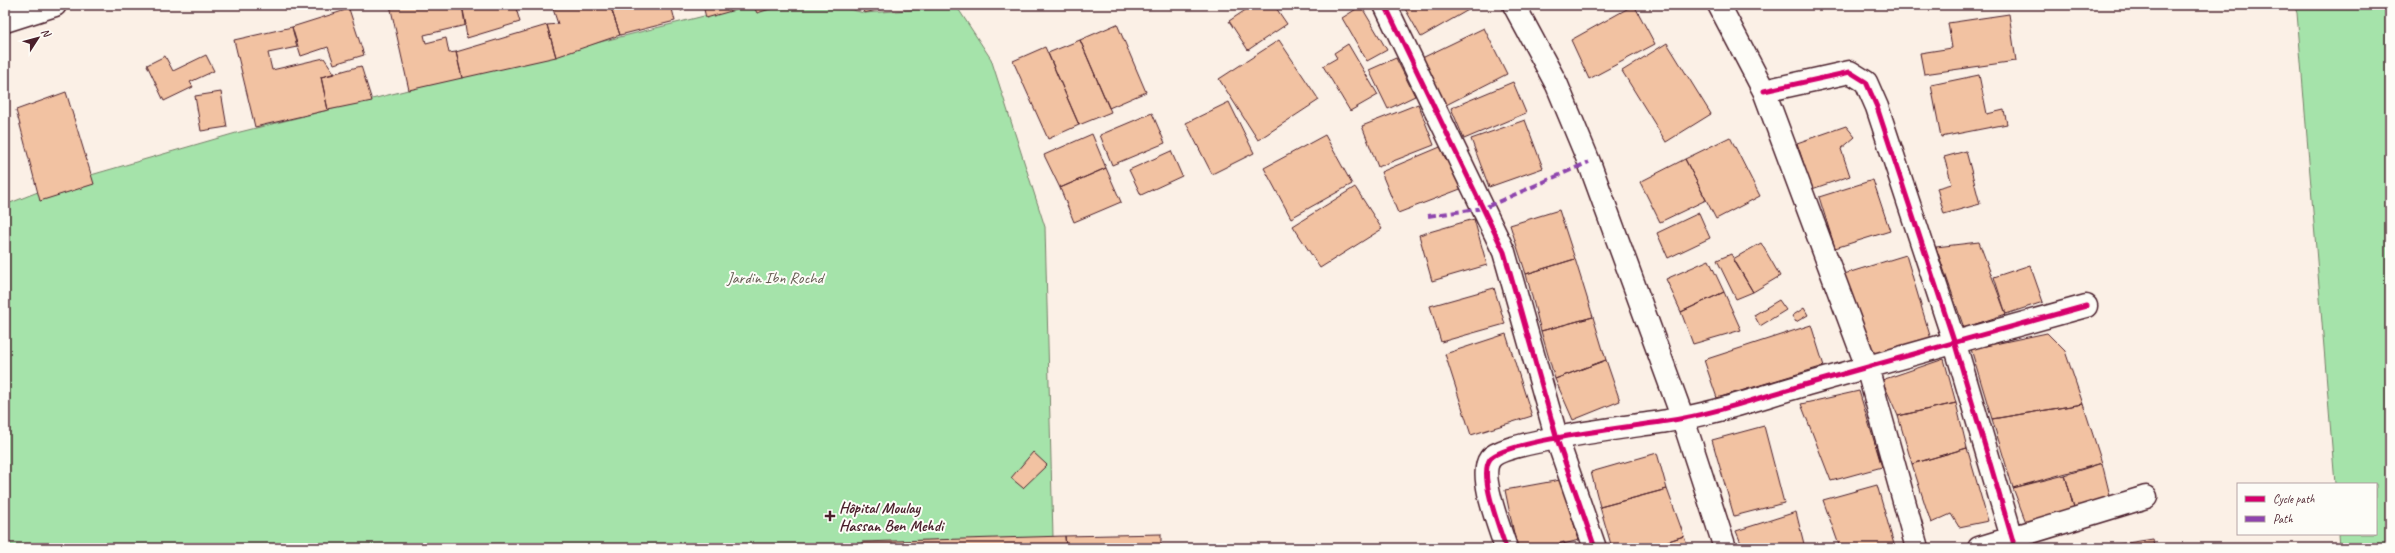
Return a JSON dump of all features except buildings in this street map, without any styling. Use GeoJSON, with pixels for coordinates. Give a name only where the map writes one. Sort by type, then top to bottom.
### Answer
{"type":"FeatureCollection","features":[{"type":"Feature","properties":{"kind":"street"},"geometry":{"type":"LineString","coordinates":[[5,21],[54,5]]}},
{"type":"Feature","properties":{"kind":"street"},"geometry":{"type":"LineString","coordinates":[[1385,5],[1504,252],[1557,439],[1595,548]]}},
{"type":"Feature","properties":{"kind":"street"},"geometry":{"type":"LineString","coordinates":[[1514,5],[1557,85],[1583,148],[1683,419],[1725,548]]}},
{"type":"Feature","properties":{"kind":"street"},"geometry":{"type":"LineString","coordinates":[[1719,5],[1764,91],[1867,367],[1917,548]]}},
{"type":"Feature","properties":{"kind":"street"},"geometry":{"type":"LineString","coordinates":[[1764,91],[1850,72],[1866,82],[1877,107],[1954,341],[2013,543]]}},
{"type":"Feature","properties":{"kind":"street"},"geometry":{"type":"LineString","coordinates":[[1506,548],[1486,481],[1486,470],[1490,459],[1503,450],[1557,439],[1683,419],[1954,341],[2086,306]]}},
{"type":"Feature","properties":{"kind":"street"},"geometry":{"type":"LineString","coordinates":[[1979,548],[2013,543],[2146,498]]}},
{"type":"Feature","properties":{"kind":"green space","name":"Jardin Ibn Rochd"},"geometry":{"type":"Polygon","coordinates":[[[748,5],[834,5],[864,13],[957,7],[991,59],[1045,227],[1053,537],[848,548],[5,548],[5,205],[53,186],[236,133],[748,5]]]}},
{"type":"Feature","properties":{"kind":"green space"},"geometry":{"type":"Polygon","coordinates":[[[2294,5],[2390,5],[2390,548],[2340,548],[2339,535],[2377,535],[2377,483],[2335,483],[2297,13],[2294,5]]]}},
{"type":"Feature","properties":{"kind":"marked path"},"geometry":{"type":"LineString","coordinates":[[1428,216],[1484,208],[1589,162]]}},
{"type":"Feature","properties":{"kind":"cycle path"},"geometry":{"type":"LineString","coordinates":[[1385,5],[1504,252],[1557,439],[1595,548]]}},
{"type":"Feature","properties":{"kind":"cycle path"},"geometry":{"type":"LineString","coordinates":[[1764,91],[1850,72],[1866,82],[1877,107],[1954,341],[2015,548]]}},
{"type":"Feature","properties":{"kind":"cycle path"},"geometry":{"type":"LineString","coordinates":[[1506,548],[1491,502],[1487,477],[1487,467],[1490,459],[1500,452],[1544,440],[1703,414],[2086,306]]}},
{"type":"Feature","properties":{"kind":"place","name":"Hôpital Moulay Hassan Ben Mehdi"},"geometry":{"type":"Point","coordinates":[830,516]}}]}
